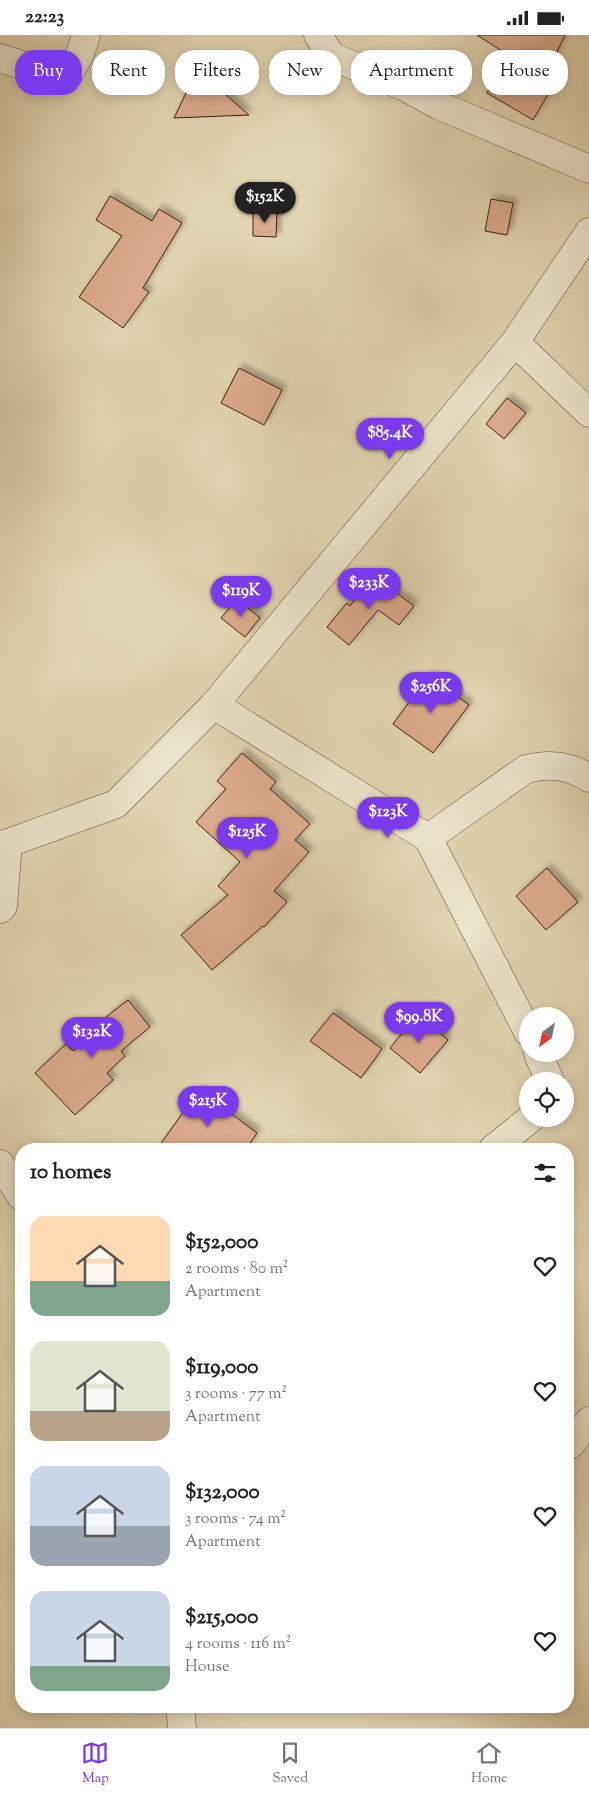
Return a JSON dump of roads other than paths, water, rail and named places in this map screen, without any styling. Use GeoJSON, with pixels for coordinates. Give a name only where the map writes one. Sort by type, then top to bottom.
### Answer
{"type":"FeatureCollection","features":[{"type":"Feature","properties":{"kind":"street"},"geometry":{"type":"LineString","coordinates":[[0,58],[54,75],[68,75],[80,54],[86,35]]}},
{"type":"Feature","properties":{"kind":"street"},"geometry":{"type":"LineString","coordinates":[[318,35],[331,56],[404,87],[438,105],[589,169]]}},
{"type":"Feature","properties":{"kind":"street"},"geometry":{"type":"LineString","coordinates":[[0,909],[3,906],[4,845],[116,804],[214,705],[515,343],[589,232]]}},
{"type":"Feature","properties":{"kind":"street"},"geometry":{"type":"LineString","coordinates":[[515,343],[589,413]]}},
{"type":"Feature","properties":{"kind":"street"},"geometry":{"type":"LineString","coordinates":[[214,705],[428,838],[519,1015]]}},
{"type":"Feature","properties":{"kind":"street"},"geometry":{"type":"LineString","coordinates":[[428,838],[526,769],[543,765],[565,767],[589,778]]}},
{"type":"Feature","properties":{"kind":"street"},"geometry":{"type":"LineString","coordinates":[[500,1143],[520,1127]]}},
{"type":"Feature","properties":{"kind":"street"},"geometry":{"type":"LineString","coordinates":[[0,1164],[15,1187]]}},
{"type":"Feature","properties":{"kind":"street"},"geometry":{"type":"LineString","coordinates":[[574,1447],[589,1421]]}},
{"type":"Feature","properties":{"kind":"street"},"geometry":{"type":"LineString","coordinates":[[181,1713],[182,1728]]}}]}
